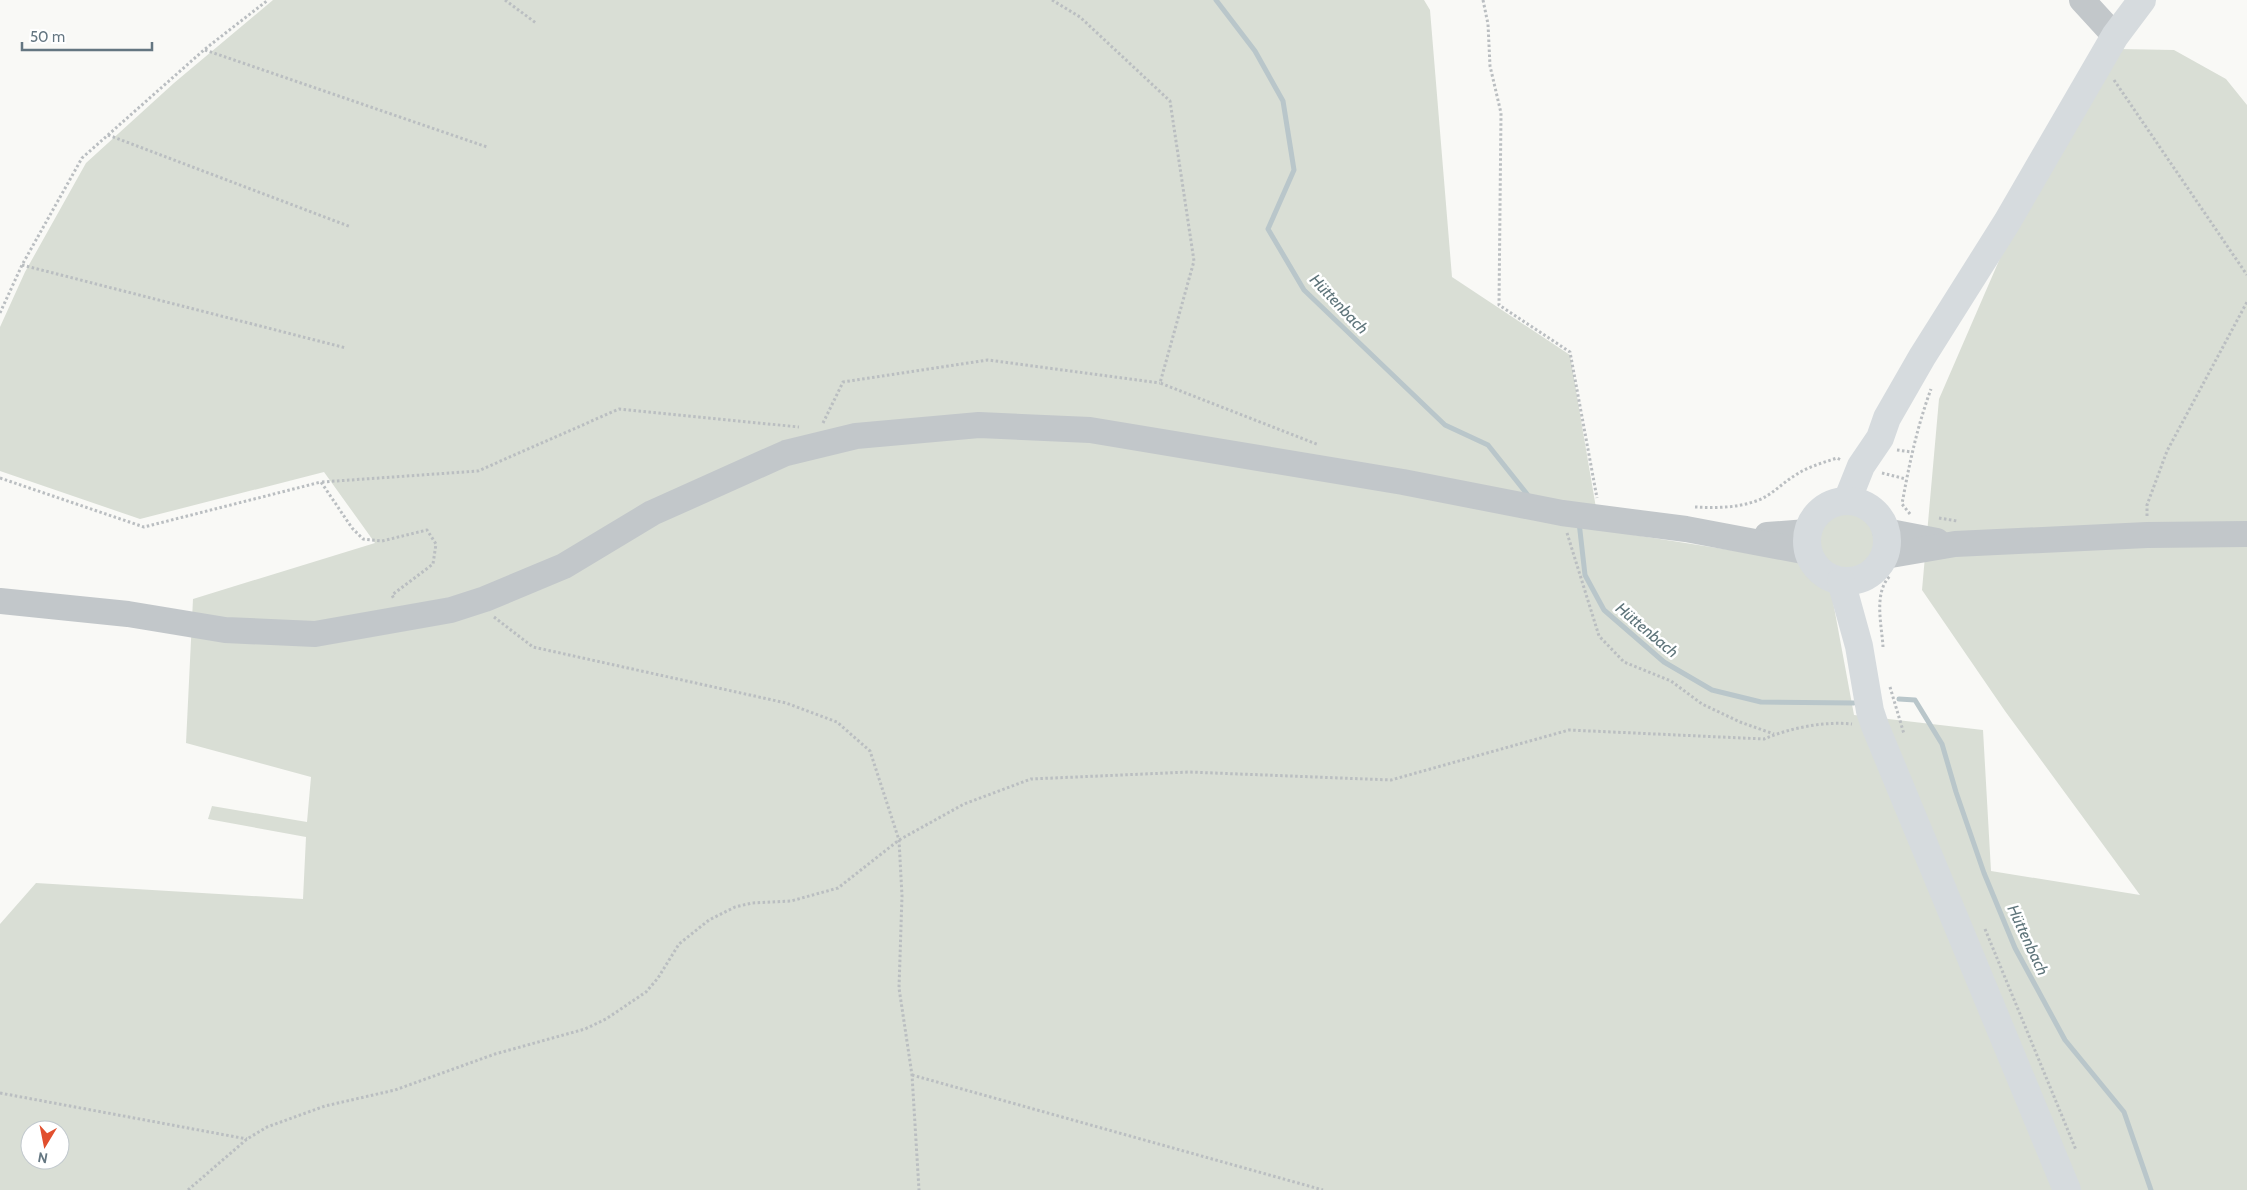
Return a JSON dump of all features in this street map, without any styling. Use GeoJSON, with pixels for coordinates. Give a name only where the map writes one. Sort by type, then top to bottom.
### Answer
{"type":"FeatureCollection","features":[{"type":"Feature","properties":{"kind":"main road"},"geometry":{"type":"LineString","coordinates":[[1857,503],[1887,418],[1922,357],[2006,222],[2115,36],[2142,0]]}},
{"type":"Feature","properties":{"kind":"main road"},"geometry":{"type":"LineString","coordinates":[[1835,503],[1857,503],[1875,512],[1896,543],[1877,568],[1851,580],[1826,574],[1816,566],[1808,542],[1814,517],[1824,508],[1835,503]]}},
{"type":"Feature","properties":{"kind":"main road"},"geometry":{"type":"LineString","coordinates":[[1851,580],[1871,648],[1870,711],[1875,726],[2068,1190]]}},
{"type":"Feature","properties":{"kind":"street"},"geometry":{"type":"LineString","coordinates":[[2082,0],[2115,36]]}},
{"type":"Feature","properties":{"kind":"street"},"geometry":{"type":"LineString","coordinates":[[0,601],[128,614],[225,630],[315,634],[451,610],[485,599],[564,566],[652,513],[786,453],[806,437],[856,436],[979,425],[1090,430],[1395,481],[1562,513],[1731,537],[1808,542]]}},
{"type":"Feature","properties":{"kind":"street"},"geometry":{"type":"LineString","coordinates":[[1896,543],[1955,544],[2147,534],[2247,534]]}},
{"type":"Feature","properties":{"kind":"path"},"geometry":{"type":"LineString","coordinates":[[0,313],[22,265],[82,158],[205,49],[268,0]]}},
{"type":"Feature","properties":{"kind":"path"},"geometry":{"type":"LineString","coordinates":[[505,0],[536,22]]}},
{"type":"Feature","properties":{"kind":"path"},"geometry":{"type":"LineString","coordinates":[[1052,0],[1080,17],[1170,102],[1194,261],[1160,383]]}},
{"type":"Feature","properties":{"kind":"path"},"geometry":{"type":"LineString","coordinates":[[1484,0],[1488,24],[1490,66],[1500,113],[1499,305],[1570,352],[1598,500],[1588,499]]}},
{"type":"Feature","properties":{"kind":"path"},"geometry":{"type":"LineString","coordinates":[[205,49],[487,147]]}},
{"type":"Feature","properties":{"kind":"path"},"geometry":{"type":"LineString","coordinates":[[2112,76],[2247,275]]}},
{"type":"Feature","properties":{"kind":"path"},"geometry":{"type":"LineString","coordinates":[[108,135],[351,227]]}},
{"type":"Feature","properties":{"kind":"path"},"geometry":{"type":"LineString","coordinates":[[22,265],[346,348]]}},
{"type":"Feature","properties":{"kind":"path"},"geometry":{"type":"LineString","coordinates":[[2147,523],[2147,505],[2166,451],[2247,302]]}},
{"type":"Feature","properties":{"kind":"path"},"geometry":{"type":"LineString","coordinates":[[0,478],[144,527],[321,482],[478,471],[619,409],[806,437],[843,382],[988,360],[1160,383],[1327,448]]}},
{"type":"Feature","properties":{"kind":"path"},"geometry":{"type":"LineString","coordinates":[[1690,507],[1725,508],[1756,501],[1778,490],[1793,476],[1809,467],[1837,458],[1906,479],[1902,504],[1910,512],[1913,519],[1896,543],[1900,564],[1886,580],[1880,593],[1871,648]]}},
{"type":"Feature","properties":{"kind":"path"},"geometry":{"type":"LineString","coordinates":[[321,482],[352,528],[363,540],[382,541],[427,530],[436,544],[433,564],[392,596],[396,603]]}},
{"type":"Feature","properties":{"kind":"path"},"geometry":{"type":"LineString","coordinates":[[1562,513],[1570,548],[1599,636],[1624,662],[1671,681],[1702,704],[1740,722],[1775,735]]}},
{"type":"Feature","properties":{"kind":"path"},"geometry":{"type":"LineString","coordinates":[[485,599],[494,618],[533,646],[786,703],[836,722],[870,751],[900,840],[902,896],[899,988],[912,1075],[919,1190]]}},
{"type":"Feature","properties":{"kind":"path"},"geometry":{"type":"LineString","coordinates":[[1887,678],[1907,742]]}},
{"type":"Feature","properties":{"kind":"path"},"geometry":{"type":"LineString","coordinates":[[188,1190],[247,1139],[267,1127],[326,1106],[396,1090],[522,1045],[585,1029],[606,1019],[646,992],[658,978],[679,944],[709,920],[735,907],[752,903],[791,901],[838,888],[900,840],[964,804],[1031,779],[1189,772],[1391,780],[1569,730],[1764,739],[1834,722],[1875,726]]}},
{"type":"Feature","properties":{"kind":"path"},"geometry":{"type":"LineString","coordinates":[[1984,925],[2078,1154]]}},
{"type":"Feature","properties":{"kind":"path"},"geometry":{"type":"LineString","coordinates":[[912,1075],[1323,1190]]}},
{"type":"Feature","properties":{"kind":"path"},"geometry":{"type":"LineString","coordinates":[[0,1093],[247,1139]]}},
{"type":"Feature","properties":{"kind":"shaded area"},"geometry":{"type":"Polygon","coordinates":[[[273,0],[1424,0],[1430,10],[1452,277],[1570,355],[1596,508],[1602,530],[1807,562],[1829,580],[1854,715],[1983,730],[1991,871],[2140,895],[2005,711],[1922,590],[1939,399],[2014,226],[2119,49],[2174,50],[2226,79],[2247,105],[2247,1190],[0,1190],[0,924],[36,883],[303,899],[306,837],[208,819],[212,806],[307,822],[311,777],[186,743],[193,599],[375,543],[324,472],[140,519],[0,471],[0,327],[25,272],[86,163],[174,83],[273,0]]]}},
{"type":"Feature","properties":{"kind":"shaded area"},"geometry":{"type":"Polygon","coordinates":[[[1847,512],[1858,514],[1867,520],[1873,529],[1875,540],[1873,551],[1867,560],[1858,566],[1847,568],[1836,566],[1827,560],[1821,551],[1819,540],[1821,529],[1827,520],[1836,514],[1847,512]]]}},
{"type":"Feature","properties":{"kind":"waterway","name":"Hüttenbach"},"geometry":{"type":"LineString","coordinates":[[1216,0],[1255,51],[1283,101],[1294,170],[1268,229],[1304,290],[1445,425],[1488,445],[1527,494]]}},
{"type":"Feature","properties":{"kind":"waterway","name":"Hüttenbach"},"geometry":{"type":"LineString","coordinates":[[1579,522],[1585,575],[1604,610],[1664,662],[1712,690],[1761,702],[1854,703]]}},
{"type":"Feature","properties":{"kind":"waterway","name":"Hüttenbach"},"geometry":{"type":"LineString","coordinates":[[1899,699],[1915,700],[1942,744],[1956,792],[1984,873],[2015,948],[2065,1040],[2124,1112],[2151,1190]]}}]}
